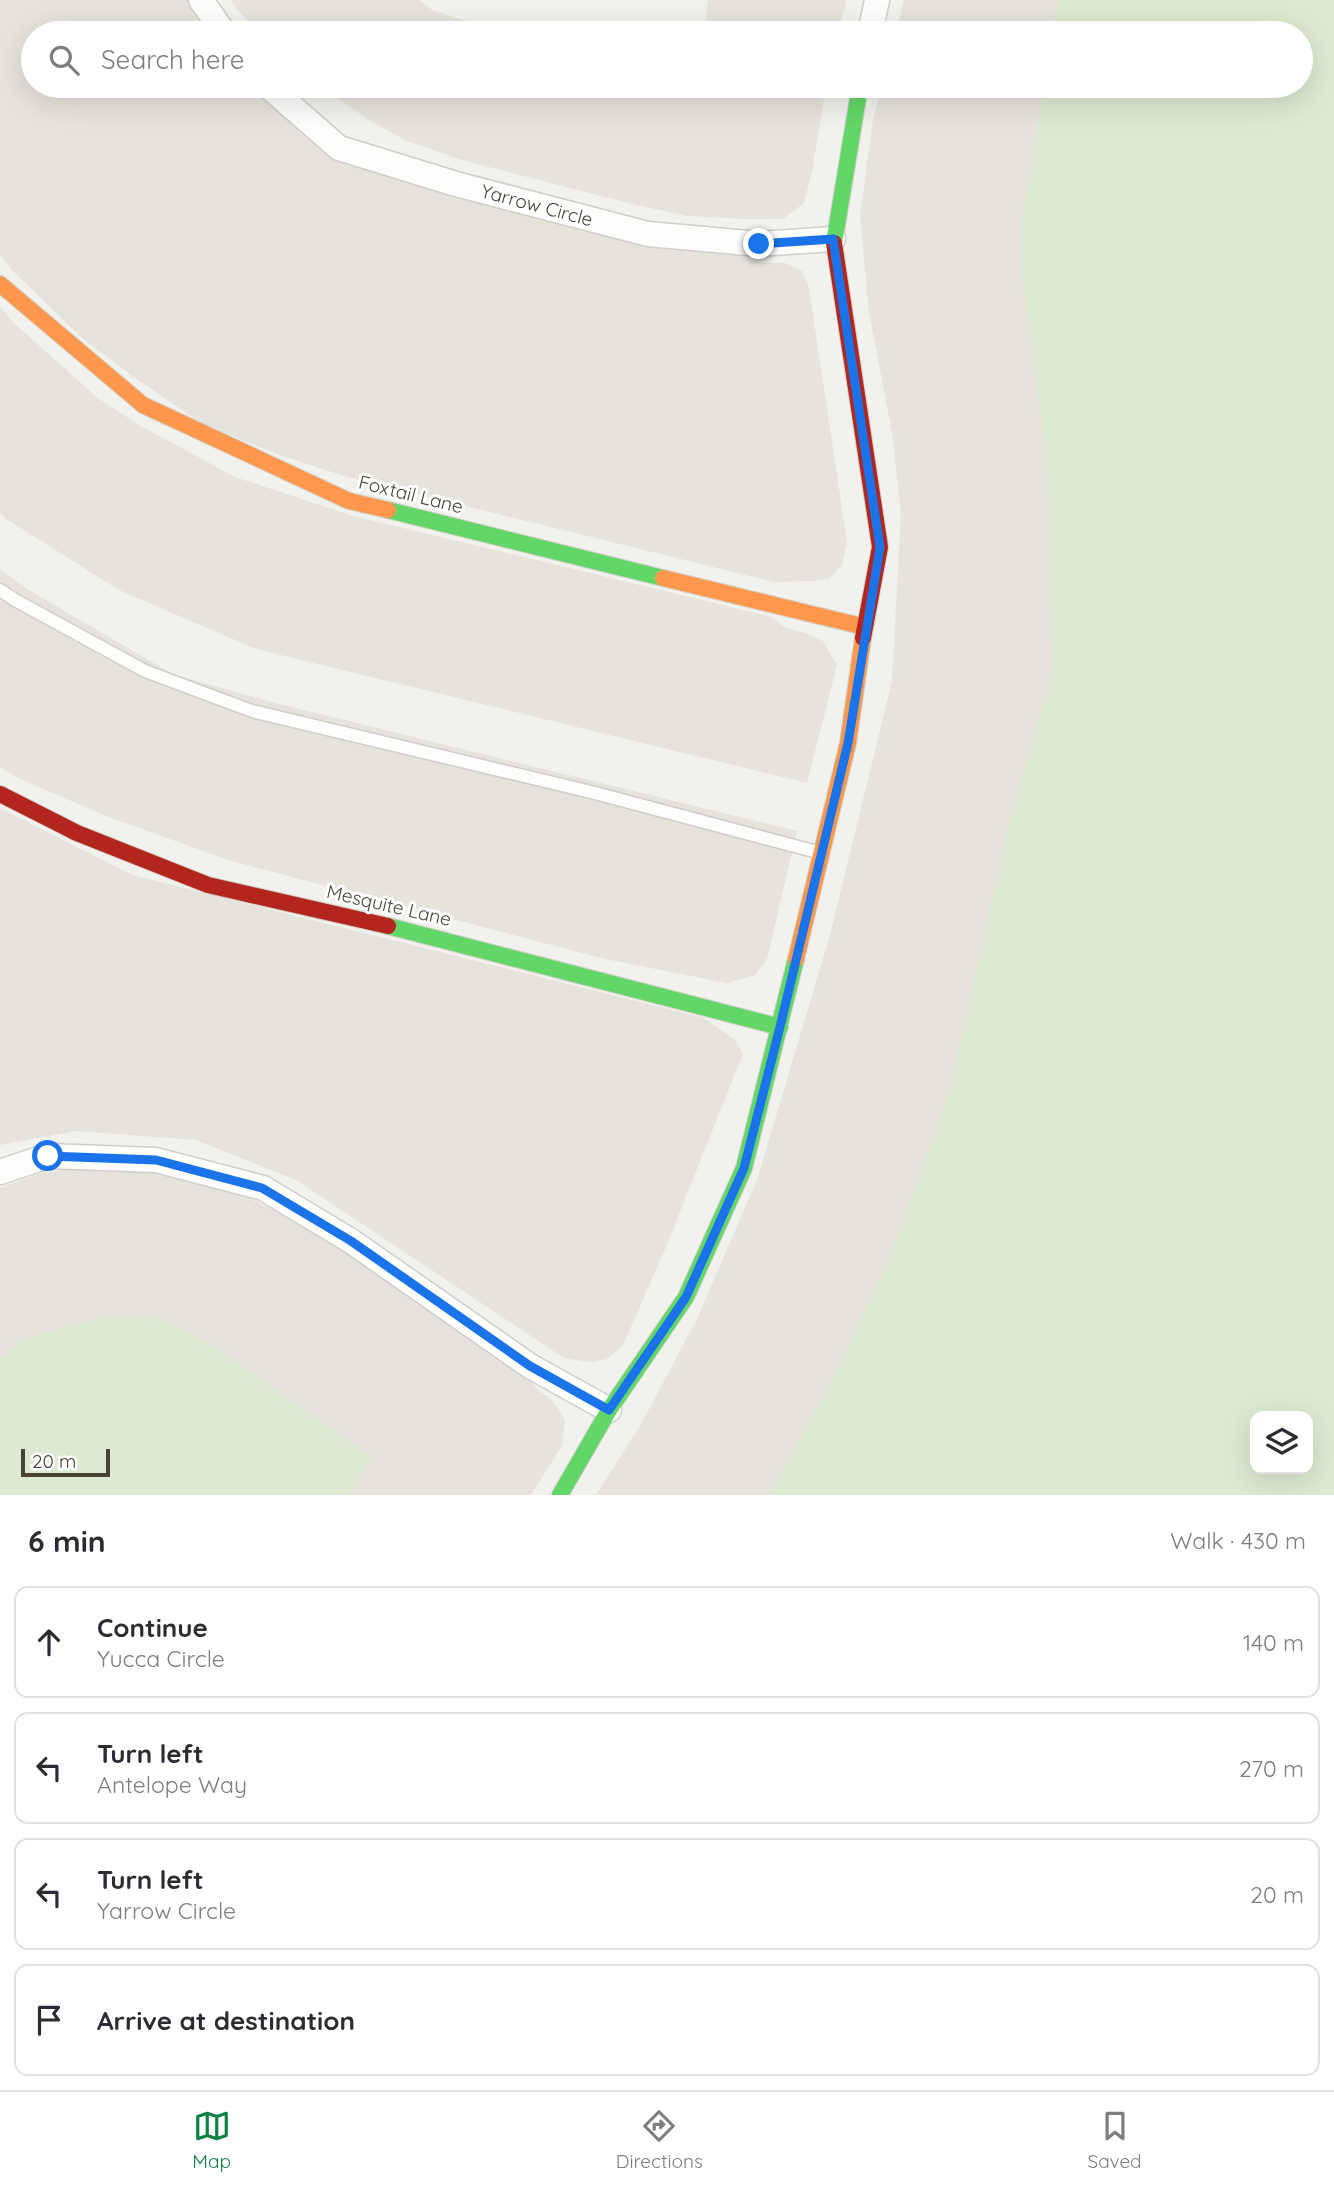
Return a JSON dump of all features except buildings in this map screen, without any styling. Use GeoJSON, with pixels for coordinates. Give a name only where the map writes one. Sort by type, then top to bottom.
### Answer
{"type":"FeatureCollection","features":[{"type":"Feature","properties":{"kind":"street"},"geometry":{"type":"LineString","coordinates":[[201,0],[216,21]]}},
{"type":"Feature","properties":{"kind":"street"},"geometry":{"type":"LineString","coordinates":[[873,21],[877,0]]}},
{"type":"Feature","properties":{"kind":"street","name":"Yarrow Circle"},"geometry":{"type":"LineString","coordinates":[[282,98],[339,148],[456,184],[648,234],[759,244],[833,239]]}},
{"type":"Feature","properties":{"kind":"street"},"geometry":{"type":"LineString","coordinates":[[560,1495],[609,1410],[686,1297],[744,1168],[848,743],[880,547],[833,239],[858,98]]}},
{"type":"Feature","properties":{"kind":"street","name":"Foxtail Lane"},"geometry":{"type":"LineString","coordinates":[[0,284],[143,405],[349,501],[865,627]]}},
{"type":"Feature","properties":{"kind":"street","name":"Mesquite Lane"},"geometry":{"type":"LineString","coordinates":[[0,794],[77,833],[208,885],[424,934],[780,1027]]}},
{"type":"Feature","properties":{"kind":"street"},"geometry":{"type":"LineString","coordinates":[[0,1172],[48,1156],[156,1160],[262,1188],[351,1241],[530,1366],[609,1410]]}},
{"type":"Feature","properties":{"kind":"lane"},"geometry":{"type":"LineString","coordinates":[[0,590],[145,671],[252,710],[596,793],[821,853]]}},
{"type":"Feature","properties":{"kind":"shaded area"},"geometry":{"type":"Polygon","coordinates":[[[0,0],[192,0],[204,21],[21,21],[21,98],[268,98],[314,136],[659,246],[741,256],[761,263],[785,263],[802,271],[809,288],[847,542],[842,565],[829,579],[774,582],[344,476],[280,455],[204,425],[131,375],[81,337],[11,269],[0,254],[0,0]]]}},
{"type":"Feature","properties":{"kind":"shaded area"},"geometry":{"type":"Polygon","coordinates":[[[231,0],[419,0],[432,10],[467,21],[248,21],[231,0]]]}},
{"type":"Feature","properties":{"kind":"shaded area"},"geometry":{"type":"Polygon","coordinates":[[[708,0],[846,0],[841,21],[705,21],[708,0]]]}},
{"type":"Feature","properties":{"kind":"shaded area"},"geometry":{"type":"Polygon","coordinates":[[[904,0],[1059,0],[1055,21],[899,21],[904,0]]]}},
{"type":"Feature","properties":{"kind":"shaded area"},"geometry":{"type":"Polygon","coordinates":[[[337,98],[824,98],[804,203],[783,219],[687,216],[632,204],[462,160],[407,141],[337,98]]]}},
{"type":"Feature","properties":{"kind":"shaded area"},"geometry":{"type":"Polygon","coordinates":[[[879,98],[1043,98],[1022,219],[1022,274],[1045,445],[1053,672],[1012,813],[950,1091],[889,1260],[830,1384],[769,1495],[596,1495],[640,1426],[696,1321],[757,1180],[830,935],[892,681],[901,514],[892,433],[869,312],[860,217],[873,119],[879,98]]]}},
{"type":"Feature","properties":{"kind":"shaded area"},"geometry":{"type":"Polygon","coordinates":[[[0,307],[15,324],[99,399],[141,426],[235,477],[353,516],[772,617],[783,627],[823,641],[837,665],[807,783],[256,649],[119,590],[0,513],[0,307]]]}},
{"type":"Feature","properties":{"kind":"shaded area"},"geometry":{"type":"Polygon","coordinates":[[[0,569],[29,590],[172,674],[279,704],[797,831],[767,959],[755,975],[727,983],[605,959],[231,861],[106,816],[18,778],[0,767],[0,569]]]}},
{"type":"Feature","properties":{"kind":"shaded area"},"geometry":{"type":"Polygon","coordinates":[[[0,808],[132,875],[704,1018],[735,1040],[743,1054],[666,1247],[623,1345],[607,1359],[590,1362],[564,1358],[296,1180],[196,1140],[76,1131],[0,1145],[0,808]]]}},
{"type":"Feature","properties":{"kind":"shaded area"},"geometry":{"type":"Polygon","coordinates":[[[84,1166],[143,1167],[221,1185],[276,1211],[369,1267],[533,1378],[533,1386],[552,1400],[565,1420],[562,1446],[531,1495],[349,1495],[370,1457],[210,1344],[155,1317],[94,1319],[23,1340],[0,1361],[0,1188],[39,1174],[84,1166]]]}},
{"type":"Feature","properties":{"kind":"green space"},"geometry":{"type":"Polygon","coordinates":[[[1059,0],[1334,0],[1334,1495],[769,1495],[830,1384],[889,1260],[950,1091],[1012,813],[1053,672],[1045,445],[1022,274],[1022,219],[1043,98],[1313,98],[1313,21],[1055,21],[1059,0]]]}},
{"type":"Feature","properties":{"kind":"green space"},"geometry":{"type":"Polygon","coordinates":[[[155,1317],[210,1344],[371,1457],[349,1495],[0,1495],[0,1361],[23,1340],[94,1319],[155,1317]]]}},
{"type":"Feature","properties":{"kind":"traffic: fast"},"geometry":{"type":"LineString","coordinates":[[834,243],[858,98]]}},
{"type":"Feature","properties":{"kind":"traffic: fast"},"geometry":{"type":"LineString","coordinates":[[388,510],[663,578]]}},
{"type":"Feature","properties":{"kind":"traffic: fast"},"geometry":{"type":"LineString","coordinates":[[388,926],[780,1027]]}},
{"type":"Feature","properties":{"kind":"traffic: fast"},"geometry":{"type":"LineString","coordinates":[[560,1495],[609,1410],[686,1297],[744,1168],[796,959]]}},
{"type":"Feature","properties":{"kind":"traffic: slow"},"geometry":{"type":"LineString","coordinates":[[0,284],[143,405],[349,501],[388,510]]}},
{"type":"Feature","properties":{"kind":"traffic: slow"},"geometry":{"type":"LineString","coordinates":[[663,578],[865,627]]}},
{"type":"Feature","properties":{"kind":"traffic: slow"},"geometry":{"type":"LineString","coordinates":[[796,959],[848,743],[863,638]]}},
{"type":"Feature","properties":{"kind":"traffic: jam"},"geometry":{"type":"LineString","coordinates":[[834,243],[880,547],[863,638]]}},
{"type":"Feature","properties":{"kind":"traffic: jam"},"geometry":{"type":"LineString","coordinates":[[0,794],[77,833],[208,885],[388,926]]}},
{"type":"Feature","properties":{"kind":"route"},"geometry":{"type":"LineString","coordinates":[[48,1156],[156,1160],[262,1188],[351,1241],[530,1366],[609,1410],[686,1297],[744,1168],[848,743],[880,547],[833,239],[759,244]]}}]}
